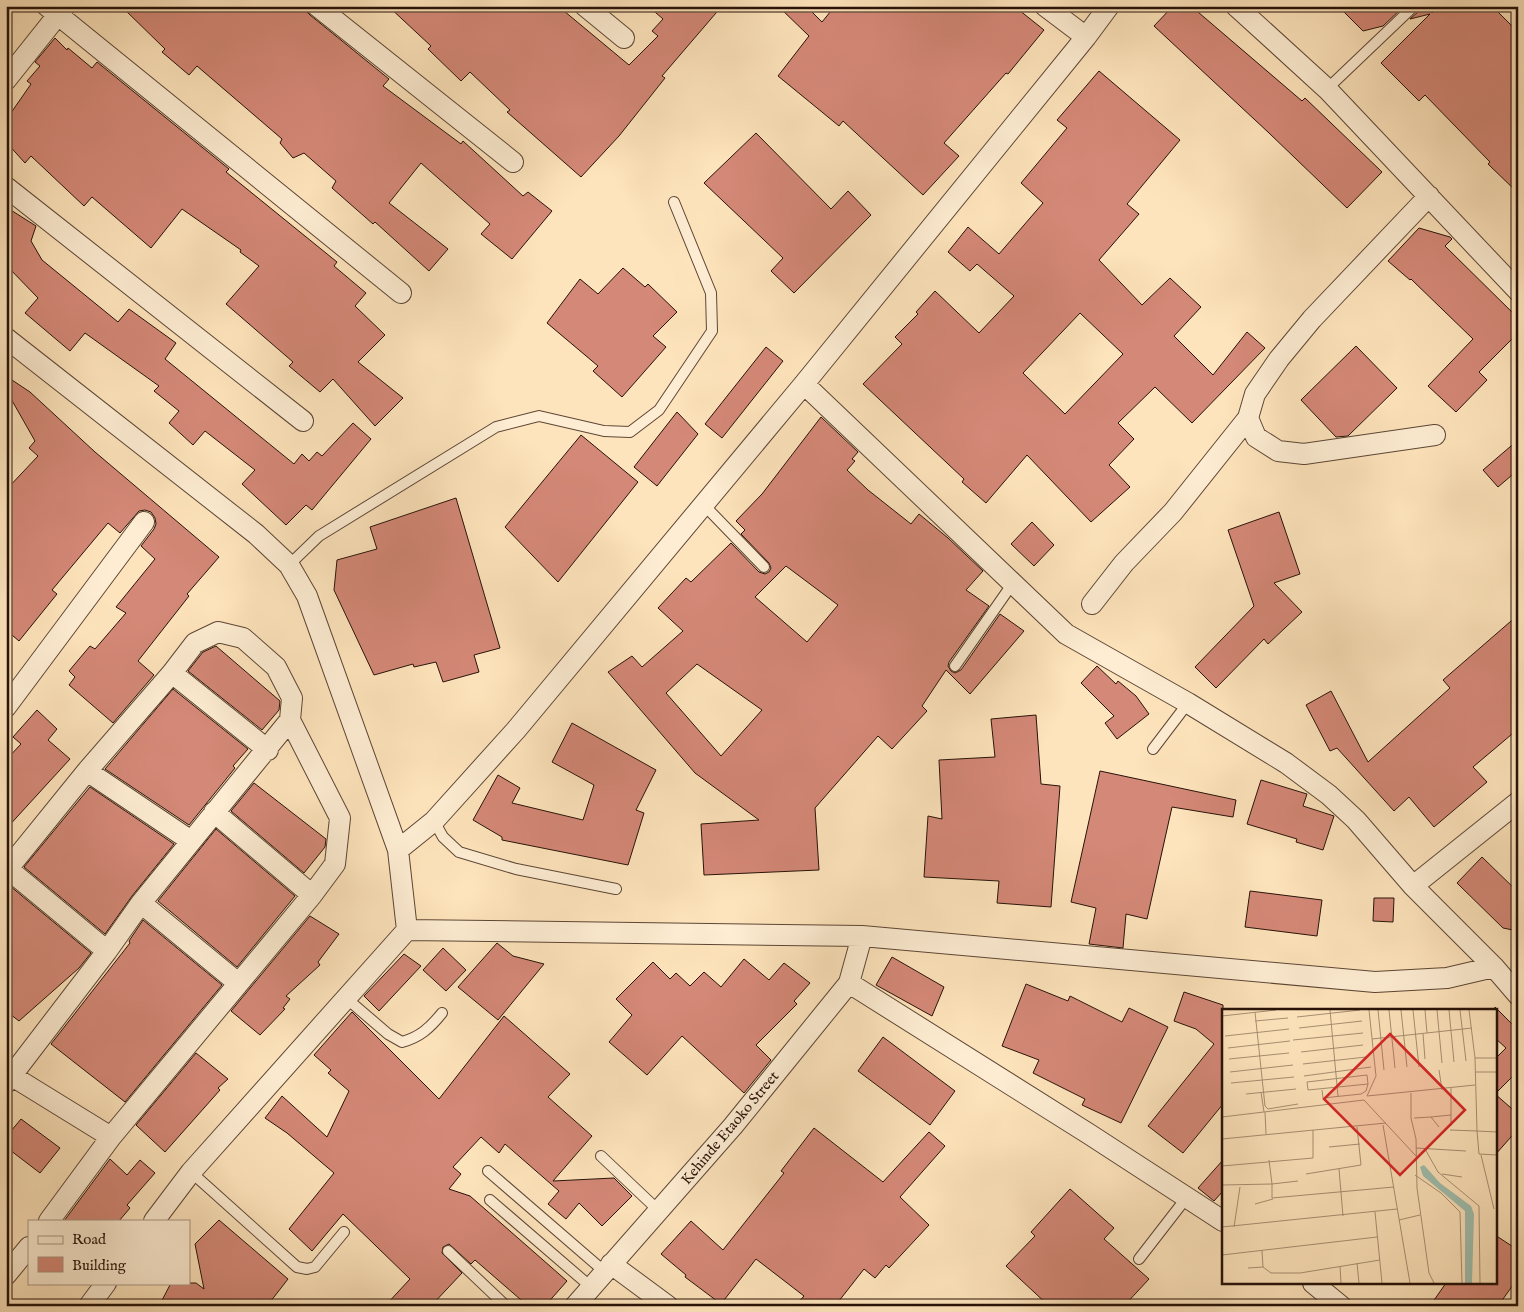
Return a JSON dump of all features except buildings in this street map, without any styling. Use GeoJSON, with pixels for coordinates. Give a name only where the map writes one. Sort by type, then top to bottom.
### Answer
{"type":"FeatureCollection","features":[{"type":"Feature","properties":{"kind":"street"},"geometry":{"type":"LineString","coordinates":[[317,6],[513,162]]}},
{"type":"Feature","properties":{"kind":"street"},"geometry":{"type":"LineString","coordinates":[[585,6],[624,38]]}},
{"type":"Feature","properties":{"kind":"street"},"geometry":{"type":"LineString","coordinates":[[1045,6],[1086,37]]}},
{"type":"Feature","properties":{"kind":"street"},"geometry":{"type":"LineString","coordinates":[[398,850],[434,821],[516,730],[804,384],[1086,37],[1108,6]]}},
{"type":"Feature","properties":{"kind":"street"},"geometry":{"type":"LineString","coordinates":[[1236,6],[1328,89],[1518,290]]}},
{"type":"Feature","properties":{"kind":"street"},"geometry":{"type":"LineString","coordinates":[[6,80],[57,9],[401,293]]}},
{"type":"Feature","properties":{"kind":"street"},"geometry":{"type":"LineString","coordinates":[[6,187],[303,421]]}},
{"type":"Feature","properties":{"kind":"street"},"geometry":{"type":"LineString","coordinates":[[1092,604],[1124,563],[1173,512],[1248,418],[1255,394],[1279,359],[1312,319],[1429,196]]}},
{"type":"Feature","properties":{"kind":"street"},"geometry":{"type":"LineString","coordinates":[[6,338],[256,534],[289,565],[307,596],[398,850],[407,930],[190,1172],[155,1220]]}},
{"type":"Feature","properties":{"kind":"street"},"geometry":{"type":"LineString","coordinates":[[804,384],[1066,634],[1188,703],[1286,764],[1329,795],[1356,820],[1413,886],[1494,967],[1518,995]]}},
{"type":"Feature","properties":{"kind":"street"},"geometry":{"type":"LineString","coordinates":[[1248,418],[1256,437],[1278,451],[1304,454],[1435,435]]}},
{"type":"Feature","properties":{"kind":"street"},"geometry":{"type":"LineString","coordinates":[[6,707],[144,522]]}},
{"type":"Feature","properties":{"kind":"street"},"geometry":{"type":"LineString","coordinates":[[107,951],[7,870],[87,771],[172,673],[195,643],[218,632],[242,638],[276,667],[292,698],[290,720],[268,750],[214,812],[140,903],[107,951],[8,1076],[110,1137]]}},
{"type":"Feature","properties":{"kind":"street"},"geometry":{"type":"LineString","coordinates":[[172,673],[268,750]]}},
{"type":"Feature","properties":{"kind":"street"},"geometry":{"type":"LineString","coordinates":[[50,1220],[110,1137],[312,895],[335,864],[340,818],[290,720]]}},
{"type":"Feature","properties":{"kind":"street"},"geometry":{"type":"LineString","coordinates":[[87,771],[191,841]]}},
{"type":"Feature","properties":{"kind":"street"},"geometry":{"type":"LineString","coordinates":[[1413,886],[1516,807]]}},
{"type":"Feature","properties":{"kind":"street"},"geometry":{"type":"LineString","coordinates":[[214,812],[312,895]]}},
{"type":"Feature","properties":{"kind":"street"},"geometry":{"type":"LineString","coordinates":[[140,903],[238,983]]}},
{"type":"Feature","properties":{"kind":"street"},"geometry":{"type":"LineString","coordinates":[[407,930],[862,936],[1375,982],[1447,978],[1494,967]]}},
{"type":"Feature","properties":{"kind":"street","name":"Kehinde Etaoko Street"},"geometry":{"type":"LineString","coordinates":[[575,1306],[733,1126],[849,982],[862,936]]}},
{"type":"Feature","properties":{"kind":"street"},"geometry":{"type":"LineString","coordinates":[[849,982],[1222,1220]]}},
{"type":"Feature","properties":{"kind":"street"},"geometry":{"type":"LineString","coordinates":[[6,1275],[28,1248]]}},
{"type":"Feature","properties":{"kind":"street"},"geometry":{"type":"LineString","coordinates":[[608,1268],[668,1306]]}},
{"type":"Feature","properties":{"kind":"street"},"geometry":{"type":"LineString","coordinates":[[89,1306],[105,1284]]}},
{"type":"Feature","properties":{"kind":"lane"},"geometry":{"type":"LineString","coordinates":[[1328,89],[1414,6]]}},
{"type":"Feature","properties":{"kind":"lane"},"geometry":{"type":"LineString","coordinates":[[289,565],[319,536],[496,427],[538,416],[604,431],[630,432],[659,410],[712,331],[711,293],[674,202]]}},
{"type":"Feature","properties":{"kind":"lane"},"geometry":{"type":"LineString","coordinates":[[704,504],[764,568]]}},
{"type":"Feature","properties":{"kind":"lane"},"geometry":{"type":"LineString","coordinates":[[955,666],[1012,583]]}},
{"type":"Feature","properties":{"kind":"lane"},"geometry":{"type":"LineString","coordinates":[[1153,749],[1188,703]]}},
{"type":"Feature","properties":{"kind":"lane"},"geometry":{"type":"LineString","coordinates":[[434,821],[443,837],[459,852],[516,869],[616,889]]}},
{"type":"Feature","properties":{"kind":"lane"},"geometry":{"type":"LineString","coordinates":[[346,998],[388,1034],[402,1042],[414,1039],[430,1029],[442,1013]]}},
{"type":"Feature","properties":{"kind":"lane"},"geometry":{"type":"LineString","coordinates":[[601,1156],[659,1211]]}},
{"type":"Feature","properties":{"kind":"lane"},"geometry":{"type":"LineString","coordinates":[[488,1171],[608,1268]]}},
{"type":"Feature","properties":{"kind":"lane"},"geometry":{"type":"LineString","coordinates":[[190,1172],[296,1267],[307,1269],[314,1267],[344,1232]]}},
{"type":"Feature","properties":{"kind":"lane"},"geometry":{"type":"LineString","coordinates":[[1138,1258],[1187,1198]]}},
{"type":"Feature","properties":{"kind":"lane"},"geometry":{"type":"LineString","coordinates":[[490,1200],[591,1287]]}},
{"type":"Feature","properties":{"kind":"lane"},"geometry":{"type":"LineString","coordinates":[[448,1251],[506,1306]]}}]}
